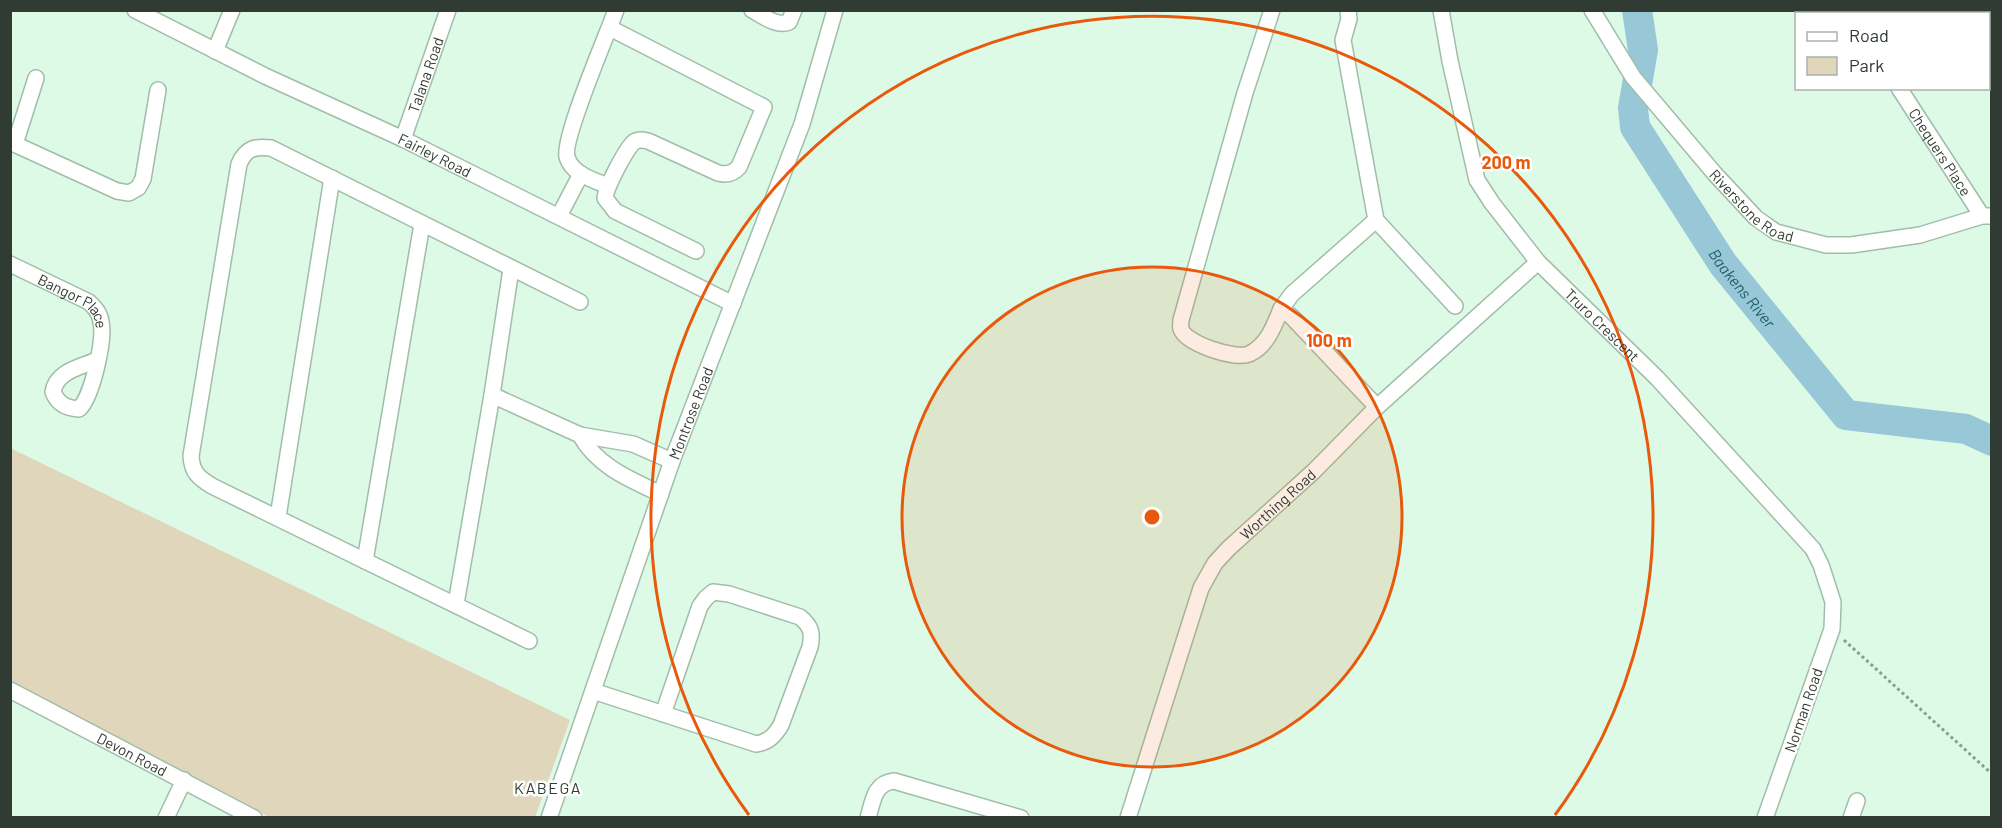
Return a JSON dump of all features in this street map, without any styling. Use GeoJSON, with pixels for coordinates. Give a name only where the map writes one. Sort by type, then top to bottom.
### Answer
{"type":"FeatureCollection","features":[{"type":"Feature","properties":{"kind":"street","name":"Fairley Road"},"geometry":{"type":"LineString","coordinates":[[135,10],[265,76],[403,139],[734,304]]}},
{"type":"Feature","properties":{"kind":"street"},"geometry":{"type":"LineString","coordinates":[[215,51],[232,10]]}},
{"type":"Feature","properties":{"kind":"street","name":"Talana Road"},"geometry":{"type":"LineString","coordinates":[[403,139],[448,10]]}},
{"type":"Feature","properties":{"kind":"street"},"geometry":{"type":"LineString","coordinates":[[608,186],[581,174],[571,165],[566,155],[568,139],[616,10]]}},
{"type":"Feature","properties":{"kind":"street"},"geometry":{"type":"LineString","coordinates":[[752,10],[784,24],[789,22],[794,10]]}},
{"type":"Feature","properties":{"kind":"street","name":"Montrose Road"},"geometry":{"type":"LineString","coordinates":[[549,818],[672,461],[802,124],[835,10]]}},
{"type":"Feature","properties":{"kind":"street"},"geometry":{"type":"LineString","coordinates":[[1272,10],[1245,93],[1181,320],[1181,330],[1198,345],[1238,356],[1249,354],[1268,337],[1281,309],[1292,294],[1376,220]]}},
{"type":"Feature","properties":{"kind":"street"},"geometry":{"type":"LineString","coordinates":[[1348,10],[1349,20],[1343,40],[1376,220],[1455,306]]}},
{"type":"Feature","properties":{"kind":"street","name":"Truro Crescent"},"geometry":{"type":"LineString","coordinates":[[1441,10],[1477,180],[1492,203],[1538,262],[1657,378],[1813,549],[1821,565],[1833,602]]}},
{"type":"Feature","properties":{"kind":"street","name":"Riverstone Road"},"geometry":{"type":"LineString","coordinates":[[1592,10],[1639,82],[1715,174],[1756,218],[1776,232],[1826,245],[1851,245],[1920,235],[1987,216]]}},
{"type":"Feature","properties":{"kind":"street"},"geometry":{"type":"LineString","coordinates":[[610,28],[764,107],[735,172],[718,173],[648,141],[640,140],[632,144],[608,186],[605,198],[615,211],[696,251]]}},
{"type":"Feature","properties":{"kind":"street"},"geometry":{"type":"LineString","coordinates":[[36,78],[13,143],[117,192],[129,193],[138,188],[143,179],[158,90]]}},
{"type":"Feature","properties":{"kind":"street","name":"Chequers Place"},"geometry":{"type":"LineString","coordinates":[[1900,90],[1987,216]]}},
{"type":"Feature","properties":{"kind":"street"},"geometry":{"type":"LineString","coordinates":[[529,641],[197,477],[193,470],[191,456],[239,164],[243,154],[260,146],[271,148],[580,302]]}},
{"type":"Feature","properties":{"kind":"street"},"geometry":{"type":"LineString","coordinates":[[559,216],[581,174]]}},
{"type":"Feature","properties":{"kind":"street"},"geometry":{"type":"LineString","coordinates":[[278,517],[332,178]]}},
{"type":"Feature","properties":{"kind":"street"},"geometry":{"type":"LineString","coordinates":[[365,561],[422,224]]}},
{"type":"Feature","properties":{"kind":"street","name":"Worthing Road"},"geometry":{"type":"LineString","coordinates":[[1128,818],[1201,588],[1215,563],[1314,471],[1377,407],[1538,262]]}},
{"type":"Feature","properties":{"kind":"street","name":"Bangor Place"},"geometry":{"type":"LineString","coordinates":[[10,264],[89,302],[97,310],[103,332],[97,360]]}},
{"type":"Feature","properties":{"kind":"street"},"geometry":{"type":"LineString","coordinates":[[456,604],[511,269]]}},
{"type":"Feature","properties":{"kind":"street"},"geometry":{"type":"LineString","coordinates":[[1281,309],[1292,317],[1377,407]]}},
{"type":"Feature","properties":{"kind":"street"},"geometry":{"type":"LineString","coordinates":[[492,395],[580,435],[633,444],[672,461]]}},
{"type":"Feature","properties":{"kind":"street"},"geometry":{"type":"LineString","coordinates":[[580,435],[585,444],[612,471],[661,494]]}},
{"type":"Feature","properties":{"kind":"street"},"geometry":{"type":"LineString","coordinates":[[594,691],[663,714],[756,744],[764,743],[776,733],[781,725],[810,647],[812,638],[809,624],[800,617],[729,594],[713,592],[700,606],[663,714]]}},
{"type":"Feature","properties":{"kind":"street","name":"Norman Road"},"geometry":{"type":"LineString","coordinates":[[1765,818],[1832,629],[1833,602]]}},
{"type":"Feature","properties":{"kind":"street","name":"Devon Road"},"geometry":{"type":"LineString","coordinates":[[10,690],[254,818]]}},
{"type":"Feature","properties":{"kind":"street"},"geometry":{"type":"LineString","coordinates":[[166,818],[184,780]]}},
{"type":"Feature","properties":{"kind":"street"},"geometry":{"type":"LineString","coordinates":[[868,818],[880,785],[894,781],[1021,818]]}},
{"type":"Feature","properties":{"kind":"street"},"geometry":{"type":"LineString","coordinates":[[1851,818],[1857,801]]}},
{"type":"Feature","properties":{"kind":"path"},"geometry":{"type":"LineString","coordinates":[[1832,629],[1992,774]]}},
{"type":"Feature","properties":{"kind":"green space"},"geometry":{"type":"Polygon","coordinates":[[[10,448],[570,720],[535,817],[269,817],[11,683],[10,448]]]}},
{"type":"Feature","properties":{"kind":"waterway","name":"Baakens River"},"geometry":{"type":"LineString","coordinates":[[1637,10],[1643,50],[1633,108],[1635,127],[1723,264],[1846,415],[1966,429],[1992,441]]}},
{"type":"Feature","properties":{"kind":"district","name":"KABEGA"},"geometry":{"type":"Point","coordinates":[548,787]}}]}
